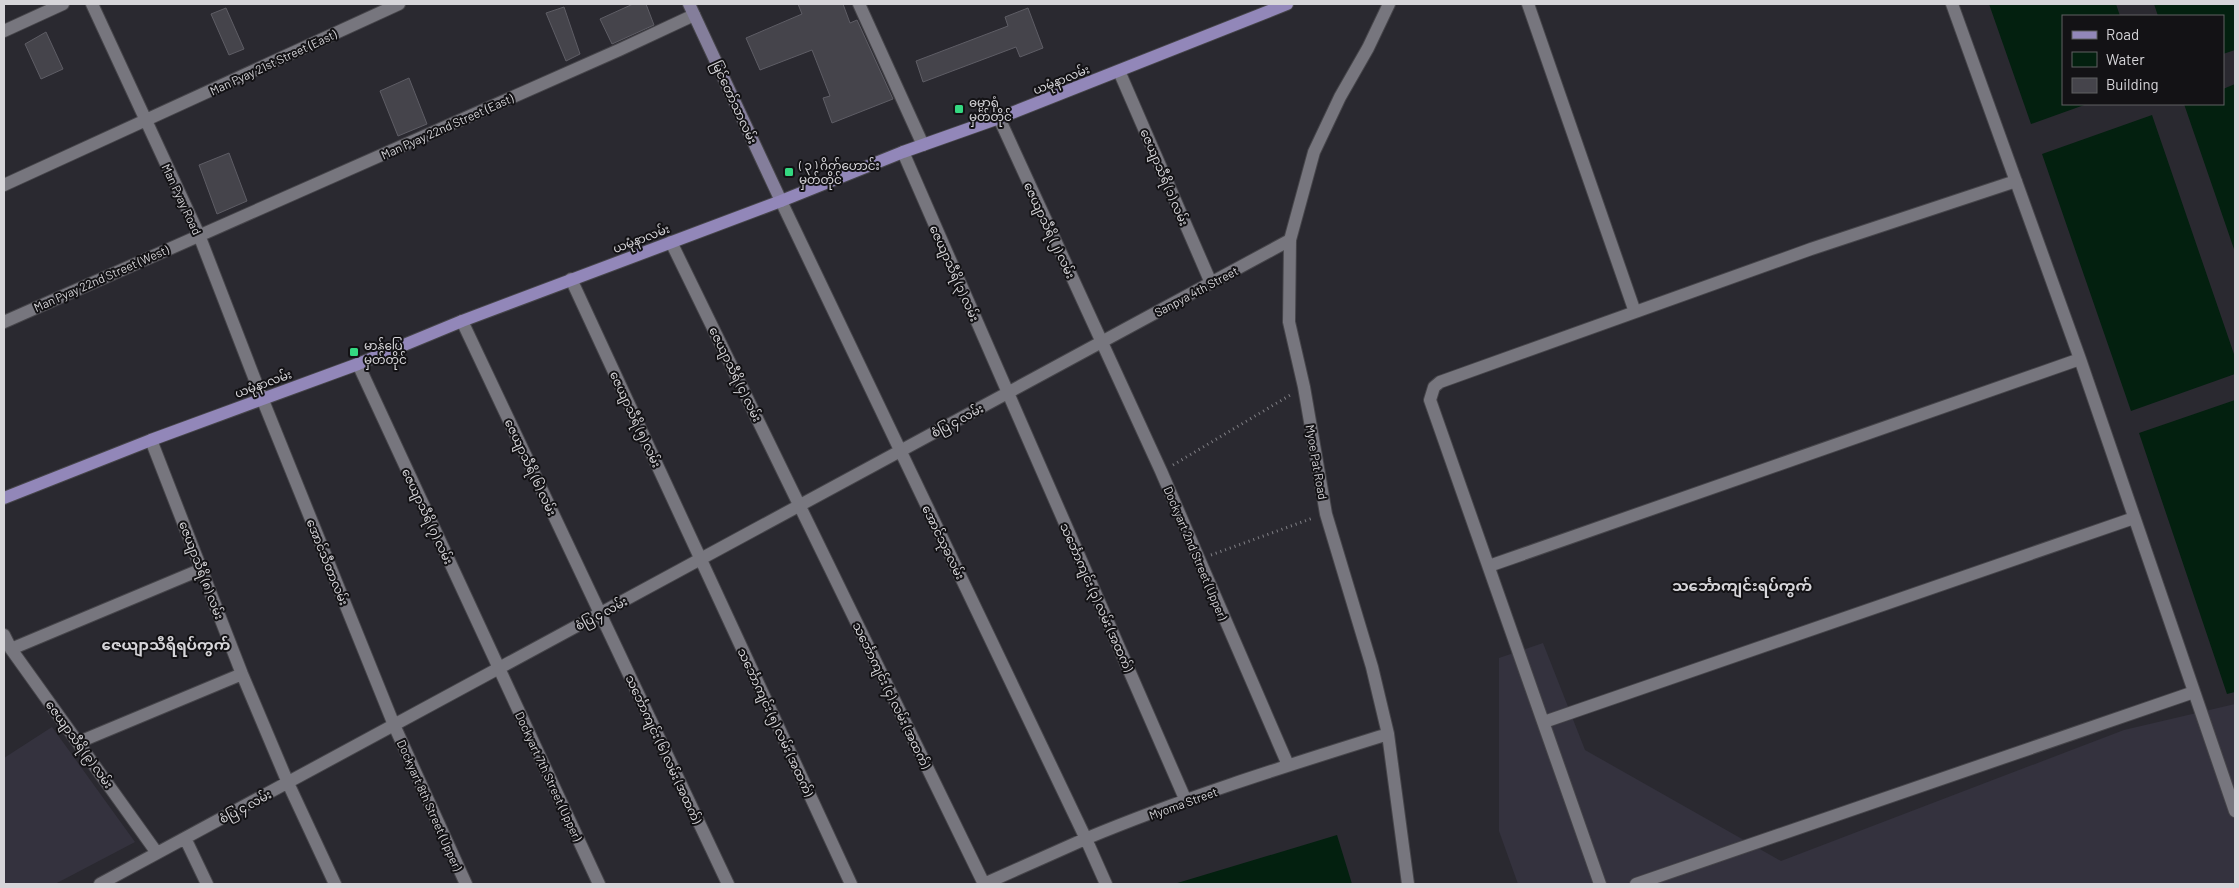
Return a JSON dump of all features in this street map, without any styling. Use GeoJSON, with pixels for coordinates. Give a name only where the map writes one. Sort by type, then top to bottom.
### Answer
{"type":"FeatureCollection","features":[{"type":"Feature","properties":{"kind":"main road","name":"ယမုံနာလမ်း"},"geometry":{"type":"LineString","coordinates":[[4,498],[151,440],[358,364],[462,321],[781,201],[903,152],[999,118],[1287,4]]}},
{"type":"Feature","properties":{"kind":"main road","name":"မြင်တော်သာလမ်း"},"geometry":{"type":"LineString","coordinates":[[691,9],[781,201]]}},
{"type":"Feature","properties":{"kind":"street"},"geometry":{"type":"LineString","coordinates":[[4,31],[63,4]]}},
{"type":"Feature","properties":{"kind":"street","name":"Man Pyay Road"},"geometry":{"type":"LineString","coordinates":[[92,4],[199,235],[262,398]]}},
{"type":"Feature","properties":{"kind":"street","name":"Man Pyay 21st Street (East)"},"geometry":{"type":"LineString","coordinates":[[4,185],[400,4]]}},
{"type":"Feature","properties":{"kind":"street"},"geometry":{"type":"LineString","coordinates":[[859,4],[923,145]]}},
{"type":"Feature","properties":{"kind":"street","name":"Myoe Pat Road"},"geometry":{"type":"LineString","coordinates":[[1389,4],[1368,48],[1340,97],[1314,152],[1290,240],[1290,322],[1304,388],[1326,514],[1372,667],[1388,734],[1408,884]]}},
{"type":"Feature","properties":{"kind":"street"},"geometry":{"type":"LineString","coordinates":[[1528,4],[1635,312]]}},
{"type":"Feature","properties":{"kind":"street"},"geometry":{"type":"LineString","coordinates":[[1952,4],[2080,359],[2235,811]]}},
{"type":"Feature","properties":{"kind":"street","name":"Man Pyay 22nd Street (East)"},"geometry":{"type":"LineString","coordinates":[[199,235],[619,50],[691,9]]}},
{"type":"Feature","properties":{"kind":"street","name":"ဇေယျာသီရိ (၁) လမ်း"},"geometry":{"type":"LineString","coordinates":[[1119,71],[1211,283]]}},
{"type":"Feature","properties":{"kind":"street","name":"ဇေယျာသီရိ (၂) လမ်း"},"geometry":{"type":"LineString","coordinates":[[999,118],[1102,342]]}},
{"type":"Feature","properties":{"kind":"street","name":"ဇေယျာသီရိ (၃) လမ်း"},"geometry":{"type":"LineString","coordinates":[[903,152],[1008,393]]}},
{"type":"Feature","properties":{"kind":"street"},"geometry":{"type":"LineString","coordinates":[[1600,884],[1430,400],[1434,387],[1440,382],[1811,249],[2016,181]]}},
{"type":"Feature","properties":{"kind":"street","name":"အောင်သုခလမ်း"},"geometry":{"type":"LineString","coordinates":[[781,201],[1106,884]]}},
{"type":"Feature","properties":{"kind":"street","name":"Man Pyay 22nd Street (West)"},"geometry":{"type":"LineString","coordinates":[[4,322],[199,235]]}},
{"type":"Feature","properties":{"kind":"street","name":"Sanpya 4th Street"},"geometry":{"type":"LineString","coordinates":[[1102,342],[1290,240]]}},
{"type":"Feature","properties":{"kind":"street","name":"ဇေယျာသီရိ (၄) လမ်း"},"geometry":{"type":"LineString","coordinates":[[672,242],[800,506]]}},
{"type":"Feature","properties":{"kind":"street","name":"ဇေယျာသီရိ (၅) လမ်း"},"geometry":{"type":"LineString","coordinates":[[571,279],[701,559]]}},
{"type":"Feature","properties":{"kind":"street","name":"ဇေယျာသီရိ (၆) လမ်း"},"geometry":{"type":"LineString","coordinates":[[462,321],[600,614]]}},
{"type":"Feature","properties":{"kind":"street","name":"စံပြ ၄ လမ်း"},"geometry":{"type":"LineString","coordinates":[[100,884],[1102,342]]}},
{"type":"Feature","properties":{"kind":"street","name":"Dockyart 2nd Street (Upper)"},"geometry":{"type":"LineString","coordinates":[[1102,342],[1161,471],[1288,765]]}},
{"type":"Feature","properties":{"kind":"street"},"geometry":{"type":"LineString","coordinates":[[1489,566],[2080,359]]}},
{"type":"Feature","properties":{"kind":"street","name":"ဇေယျာသီရိ (၇) လမ်း"},"geometry":{"type":"LineString","coordinates":[[358,364],[499,668]]}},
{"type":"Feature","properties":{"kind":"street","name":"သင်္ဘောကျင်း (၃) လမ်း (အထက်)"},"geometry":{"type":"LineString","coordinates":[[1008,393],[1186,802]]}},
{"type":"Feature","properties":{"kind":"street","name":"အောင်သီတာလမ်း"},"geometry":{"type":"LineString","coordinates":[[262,398],[394,725]]}},
{"type":"Feature","properties":{"kind":"street","name":"ဇေယျာသီရိ (၈) လမ်း"},"geometry":{"type":"LineString","coordinates":[[151,440],[242,674],[288,783],[335,884]]}},
{"type":"Feature","properties":{"kind":"street","name":"သင်္ဘောကျင်း (၄) လမ်း (အထက်)"},"geometry":{"type":"LineString","coordinates":[[800,506],[984,884]]}},
{"type":"Feature","properties":{"kind":"street"},"geometry":{"type":"LineString","coordinates":[[1544,722],[2134,518]]}},
{"type":"Feature","properties":{"kind":"street","name":"သင်္ဘောကျင်း (၅) လမ်း (အထက်)"},"geometry":{"type":"LineString","coordinates":[[701,559],[851,884]]}},
{"type":"Feature","properties":{"kind":"street"},"geometry":{"type":"LineString","coordinates":[[11,649],[202,569]]}},
{"type":"Feature","properties":{"kind":"street","name":"သင်္ဘောကျင်း (၆) လမ်း (အထက်)"},"geometry":{"type":"LineString","coordinates":[[600,614],[728,884]]}},
{"type":"Feature","properties":{"kind":"street","name":"ဇေယျာသီရိ (၉) လမ်း"},"geometry":{"type":"LineString","coordinates":[[4,635],[11,649],[157,853]]}},
{"type":"Feature","properties":{"kind":"street","name":"Dockyart 7th Street (Upper)"},"geometry":{"type":"LineString","coordinates":[[499,668],[599,884]]}},
{"type":"Feature","properties":{"kind":"street"},"geometry":{"type":"LineString","coordinates":[[79,742],[242,674]]}},
{"type":"Feature","properties":{"kind":"street"},"geometry":{"type":"LineString","coordinates":[[1636,884],[2194,692]]}},
{"type":"Feature","properties":{"kind":"street","name":"Dockyart 8th Street (Upper)"},"geometry":{"type":"LineString","coordinates":[[394,725],[466,884]]}},
{"type":"Feature","properties":{"kind":"street","name":"Myoma Street"},"geometry":{"type":"LineString","coordinates":[[984,884],[1086,839],[1288,765],[1388,734]]}},
{"type":"Feature","properties":{"kind":"street"},"geometry":{"type":"LineString","coordinates":[[185,838],[207,884]]}},
{"type":"Feature","properties":{"kind":"path"},"geometry":{"type":"LineString","coordinates":[[1161,471],[1304,388]]}},
{"type":"Feature","properties":{"kind":"path"},"geometry":{"type":"LineString","coordinates":[[1199,560],[1326,514]]}},
{"type":"Feature","properties":{"kind":"shaded area"},"geometry":{"type":"Polygon","coordinates":[[[1543,643],[1585,750],[1781,861],[2124,730],[2235,704],[2235,884],[1518,884],[1499,831],[1499,658],[1543,643]]]}},
{"type":"Feature","properties":{"kind":"shaded area"},"geometry":{"type":"Polygon","coordinates":[[[52,727],[135,842],[55,884],[4,884],[4,758],[52,727]]]}},
{"type":"Feature","properties":{"kind":"water"},"geometry":{"type":"Polygon","coordinates":[[[1989,4],[2116,4],[2120,15],[2062,15],[2062,105],[2084,105],[2031,124],[1989,4]]]}},
{"type":"Feature","properties":{"kind":"water"},"geometry":{"type":"Polygon","coordinates":[[[2154,4],[2235,4],[2235,50],[2224,54],[2224,15],[2158,15],[2154,4]]]}},
{"type":"Feature","properties":{"kind":"water"},"geometry":{"type":"Polygon","coordinates":[[[2235,84],[2235,252],[2184,105],[2224,105],[2224,89],[2235,84]]]}},
{"type":"Feature","properties":{"kind":"water"},"geometry":{"type":"Polygon","coordinates":[[[2152,115],[2235,357],[2235,374],[2131,411],[2042,154],[2152,115]]]}},
{"type":"Feature","properties":{"kind":"water"},"geometry":{"type":"Polygon","coordinates":[[[2235,400],[2235,692],[2227,694],[2139,433],[2235,400]]]}},
{"type":"Feature","properties":{"kind":"water"},"geometry":{"type":"Polygon","coordinates":[[[1337,835],[1352,884],[1174,884],[1337,835]]]}},
{"type":"Feature","properties":{"kind":"building"},"geometry":{"type":"Polygon","coordinates":[[[633,4],[646,4],[654,25],[612,44],[600,19],[633,4]]]}},
{"type":"Feature","properties":{"kind":"building"},"geometry":{"type":"Polygon","coordinates":[[[798,4],[843,4],[850,23],[857,20],[893,99],[832,123],[823,98],[830,96],[812,50],[760,70],[746,38],[802,14],[798,4]]]}},
{"type":"Feature","properties":{"kind":"building"},"geometry":{"type":"Polygon","coordinates":[[[564,7],[580,54],[566,61],[546,13],[564,7]]]}},
{"type":"Feature","properties":{"kind":"building"},"geometry":{"type":"Polygon","coordinates":[[[226,8],[244,49],[229,55],[211,14],[226,8]]]}},
{"type":"Feature","properties":{"kind":"building"},"geometry":{"type":"Polygon","coordinates":[[[1028,8],[1043,48],[1020,57],[1016,47],[923,82],[916,61],[1008,26],[1005,17],[1028,8]]]}},
{"type":"Feature","properties":{"kind":"building"},"geometry":{"type":"Polygon","coordinates":[[[46,32],[63,69],[41,79],[25,44],[46,32]]]}},
{"type":"Feature","properties":{"kind":"building"},"geometry":{"type":"Polygon","coordinates":[[[409,78],[427,124],[398,136],[380,91],[409,78]]]}},
{"type":"Feature","properties":{"kind":"building"},"geometry":{"type":"Polygon","coordinates":[[[229,153],[247,201],[217,214],[199,165],[229,153]]]}},
{"type":"Feature","properties":{"kind":"place","name":"ဓမ္မာရုံ မှတ်တိုင်"},"geometry":{"type":"Point","coordinates":[959,109]}},
{"type":"Feature","properties":{"kind":"place","name":"( ၃ ) ဂိတ်ဟောင်း မှတ်တိုင်"},"geometry":{"type":"Point","coordinates":[789,172]}},
{"type":"Feature","properties":{"kind":"place","name":"မာန်ပြေ မှတ်တိုင်"},"geometry":{"type":"Point","coordinates":[354,352]}},
{"type":"Feature","properties":{"kind":"district","name":"သင်္ဘောကျင်းရပ်ကွက်"},"geometry":{"type":"Point","coordinates":[1742,585]}},
{"type":"Feature","properties":{"kind":"district","name":"ဇေယျာသီရိရပ်ကွက်"},"geometry":{"type":"Point","coordinates":[166,644]}}]}
